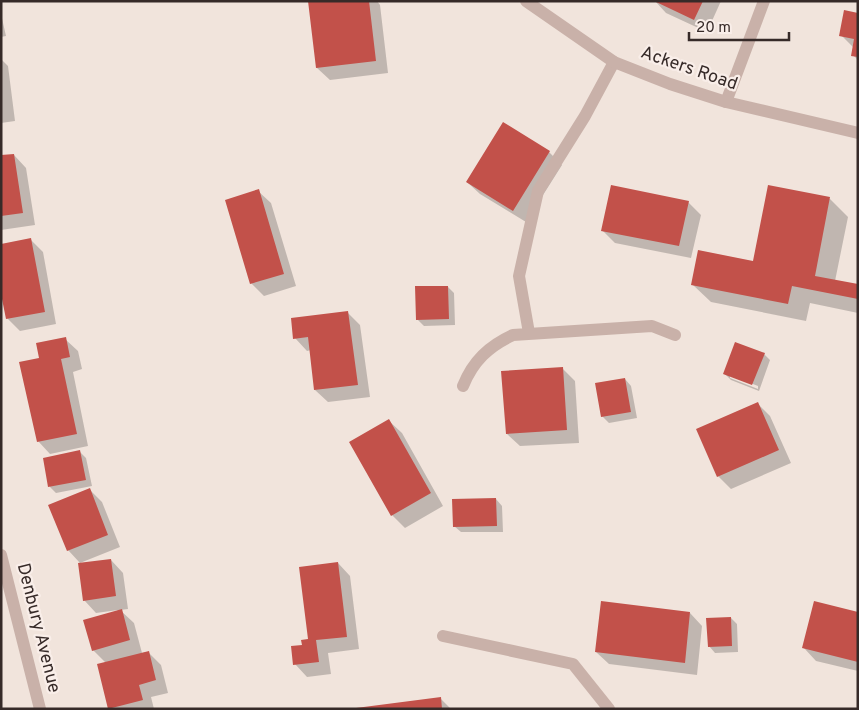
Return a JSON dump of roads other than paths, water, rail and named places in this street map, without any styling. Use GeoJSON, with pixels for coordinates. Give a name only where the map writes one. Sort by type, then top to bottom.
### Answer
{"type":"FeatureCollection","features":[{"type":"Feature","properties":{"kind":"street","name":"Ackers Road"},"geometry":{"type":"LineString","coordinates":[[526,1],[614,62],[670,84],[726,102],[858,133]]}},
{"type":"Feature","properties":{"kind":"street"},"geometry":{"type":"LineString","coordinates":[[726,102],[764,1]]}},
{"type":"Feature","properties":{"kind":"street"},"geometry":{"type":"LineString","coordinates":[[529,333],[519,276],[538,191],[584,116],[614,62]]}},
{"type":"Feature","properties":{"kind":"street"},"geometry":{"type":"LineString","coordinates":[[464,386],[469,371],[489,349],[513,335],[652,326],[675,335]]}},
{"type":"Feature","properties":{"kind":"street","name":"Denbury Avenue"},"geometry":{"type":"LineString","coordinates":[[1,555],[40,709]]}},
{"type":"Feature","properties":{"kind":"street"},"geometry":{"type":"LineString","coordinates":[[443,636],[573,664],[609,709]]}}]}
